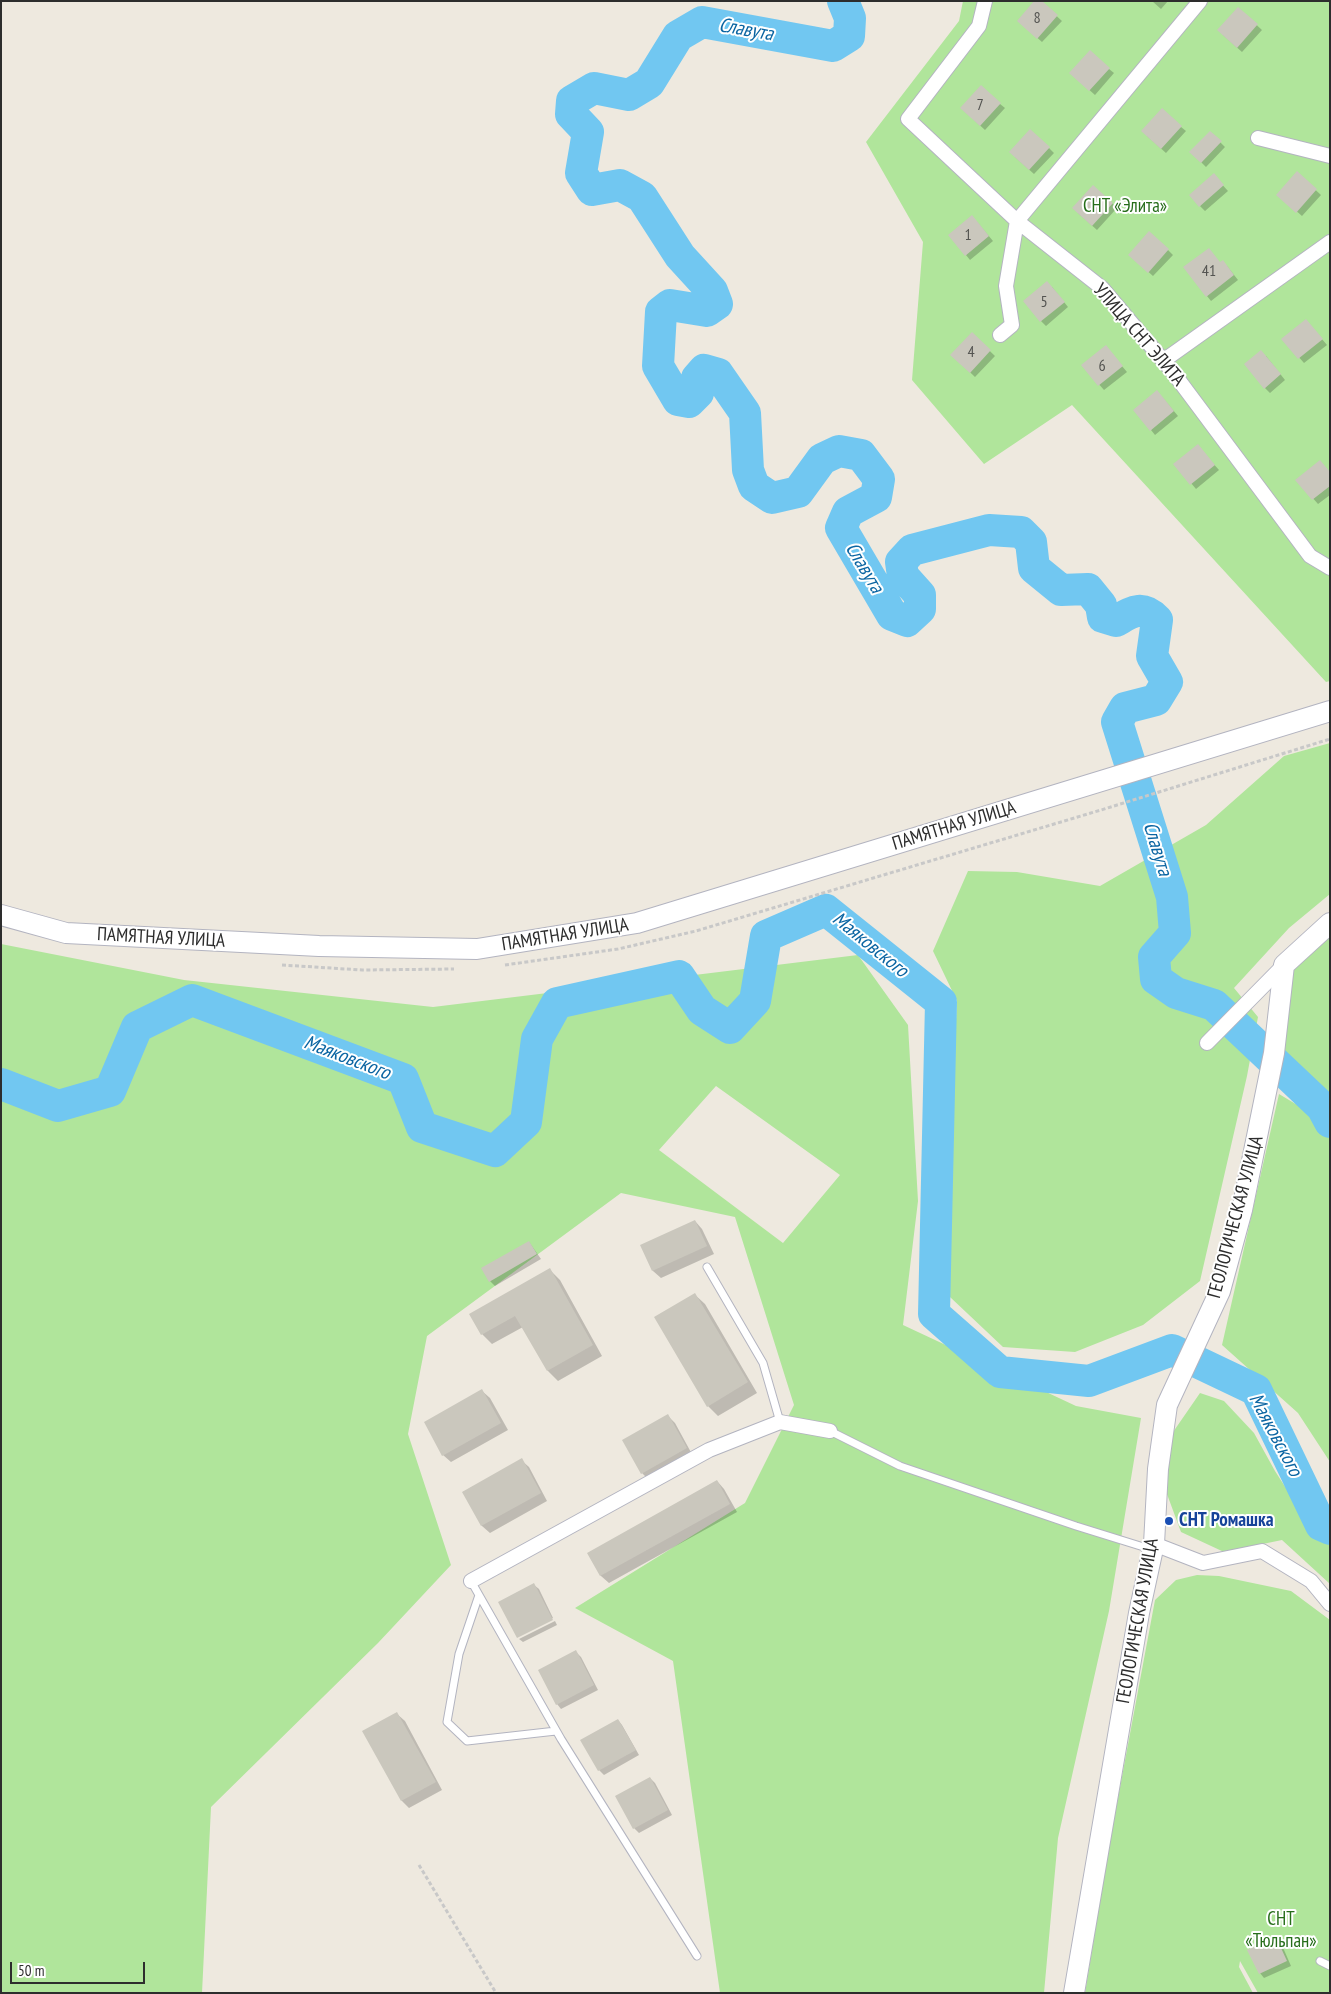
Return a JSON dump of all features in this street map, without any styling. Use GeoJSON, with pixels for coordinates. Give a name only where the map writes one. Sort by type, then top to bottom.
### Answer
{"type":"FeatureCollection","features":[{"type":"Feature","properties":{"kind":"street","name":"УЛИЦА СНТ ЭЛИТА"},"geometry":{"type":"LineString","coordinates":[[985,1],[979,26],[908,119],[1017,221],[1102,288],[1163,360],[1310,556],[1330,568]]}},
{"type":"Feature","properties":{"kind":"street"},"geometry":{"type":"LineString","coordinates":[[1000,334],[1012,325],[1006,286],[1017,221],[1200,1]]}},
{"type":"Feature","properties":{"kind":"street"},"geometry":{"type":"LineString","coordinates":[[1258,138],[1330,156]]}},
{"type":"Feature","properties":{"kind":"street"},"geometry":{"type":"LineString","coordinates":[[1163,360],[1330,242]]}},
{"type":"Feature","properties":{"kind":"street","name":"ПАМЯТНАЯ УЛИЦА"},"geometry":{"type":"LineString","coordinates":[[1,915],[66,933],[319,946],[477,949],[637,923],[1330,711]]}},
{"type":"Feature","properties":{"kind":"street"},"geometry":{"type":"LineString","coordinates":[[1207,1043],[1284,965],[1330,923]]}},
{"type":"Feature","properties":{"kind":"street","name":"ГЕОЛОГИЧЕСКАЯ УЛИЦА"},"geometry":{"type":"LineString","coordinates":[[1074,1993],[1138,1623],[1154,1547],[1158,1468],[1167,1405],[1220,1291],[1242,1210],[1274,1053],[1284,965]]}},
{"type":"Feature","properties":{"kind":"street"},"geometry":{"type":"LineString","coordinates":[[472,1581],[709,1450],[780,1422],[830,1432]]}},
{"type":"Feature","properties":{"kind":"street"},"geometry":{"type":"LineString","coordinates":[[1154,1547],[1203,1563],[1262,1551],[1311,1580],[1330,1604]]}},
{"type":"Feature","properties":{"kind":"lane"},"geometry":{"type":"LineString","coordinates":[[707,1267],[763,1363],[780,1422]]}},
{"type":"Feature","properties":{"kind":"lane"},"geometry":{"type":"LineString","coordinates":[[830,1432],[900,1466],[1076,1526],[1154,1547]]}},
{"type":"Feature","properties":{"kind":"lane"},"geometry":{"type":"LineString","coordinates":[[472,1581],[556,1730],[697,1956]]}},
{"type":"Feature","properties":{"kind":"lane"},"geometry":{"type":"LineString","coordinates":[[479,1595],[459,1654],[448,1722],[467,1741],[556,1730]]}},
{"type":"Feature","properties":{"kind":"lane"},"geometry":{"type":"LineString","coordinates":[[1320,1961],[1330,1966]]}},
{"type":"Feature","properties":{"kind":"path"},"geometry":{"type":"LineString","coordinates":[[419,1865],[496,1993]]}},
{"type":"Feature","properties":{"kind":"green space","name":"СНТ «Элита»"},"geometry":{"type":"Polygon","coordinates":[[[963,1],[1330,1],[1330,681],[1326,682],[1072,405],[984,464],[912,380],[923,242],[866,142],[959,21],[963,1]]]}},
{"type":"Feature","properties":{"kind":"green space"},"geometry":{"type":"Polygon","coordinates":[[[1330,743],[1330,894],[1289,928],[1234,988],[1258,1017],[1247,1076],[1200,1281],[1143,1325],[1075,1352],[1003,1347],[950,1297],[947,1244],[948,1166],[957,1001],[933,951],[968,871],[1017,872],[1100,886],[1206,825],[1284,756],[1330,743]]]}},
{"type":"Feature","properties":{"kind":"green space"},"geometry":{"type":"Polygon","coordinates":[[[1330,923],[1330,1130],[1274,1053],[1284,965],[1330,923]]]}},
{"type":"Feature","properties":{"kind":"green space"},"geometry":{"type":"Polygon","coordinates":[[[1,944],[184,980],[433,1007],[858,955],[908,1025],[918,1201],[903,1325],[1076,1406],[1141,1418],[1109,1611],[1058,1838],[1044,1993],[720,1993],[673,1661],[575,1608],[745,1503],[794,1405],[735,1217],[621,1193],[427,1336],[408,1434],[451,1565],[378,1643],[211,1807],[202,1993],[1,1993],[1,944]],[[716,1086],[659,1150],[783,1243],[840,1175],[716,1086]]]}},
{"type":"Feature","properties":{"kind":"green space"},"geometry":{"type":"Polygon","coordinates":[[[1279,1094],[1309,1112],[1330,1137],[1330,1462],[1298,1413],[1222,1345],[1279,1094]]]}},
{"type":"Feature","properties":{"kind":"green space"},"geometry":{"type":"Polygon","coordinates":[[[1200,1393],[1224,1401],[1254,1433],[1275,1471],[1302,1513],[1330,1535],[1330,1584],[1282,1540],[1224,1552],[1181,1532],[1164,1486],[1171,1435],[1200,1393]]]}},
{"type":"Feature","properties":{"kind":"green space","name":"СНТ «Тюльпан»"},"geometry":{"type":"Polygon","coordinates":[[[1197,1575],[1219,1576],[1291,1591],[1330,1620],[1330,1993],[1258,1993],[1240,1961],[1239,1967],[1253,1993],[1085,1993],[1109,1846],[1155,1600],[1176,1580],[1197,1575]]]}},
{"type":"Feature","properties":{"kind":"building"},"geometry":{"type":"Polygon","coordinates":[[[1034,1],[1042,1],[1058,15],[1037,39],[1017,21],[1034,1]]]}},
{"type":"Feature","properties":{"kind":"building"},"geometry":{"type":"Polygon","coordinates":[[[1238,7],[1258,24],[1237,48],[1217,30],[1238,7]]]}},
{"type":"Feature","properties":{"kind":"building"},"geometry":{"type":"Polygon","coordinates":[[[1090,50],[1110,68],[1089,91],[1069,73],[1090,50]]]}},
{"type":"Feature","properties":{"kind":"building"},"geometry":{"type":"Polygon","coordinates":[[[981,85],[1001,103],[980,126],[960,108],[981,85]]]}},
{"type":"Feature","properties":{"kind":"building"},"geometry":{"type":"Polygon","coordinates":[[[1162,108],[1182,126],[1161,149],[1141,131],[1162,108]]]}},
{"type":"Feature","properties":{"kind":"building"},"geometry":{"type":"Polygon","coordinates":[[[1030,129],[1050,147],[1029,170],[1009,152],[1030,129]]]}},
{"type":"Feature","properties":{"kind":"building"},"geometry":{"type":"Polygon","coordinates":[[[1210,131],[1222,141],[1201,163],[1189,152],[1210,131]]]}},
{"type":"Feature","properties":{"kind":"building"},"geometry":{"type":"Polygon","coordinates":[[[1297,171],[1317,189],[1296,213],[1276,195],[1297,171]]]}},
{"type":"Feature","properties":{"kind":"building"},"geometry":{"type":"Polygon","coordinates":[[[1214,173],[1224,185],[1199,207],[1189,195],[1214,173]]]}},
{"type":"Feature","properties":{"kind":"building"},"geometry":{"type":"Polygon","coordinates":[[[1093,185],[1113,203],[1092,226],[1072,208],[1093,185]]]}},
{"type":"Feature","properties":{"kind":"building"},"geometry":{"type":"Polygon","coordinates":[[[972,215],[989,236],[965,256],[948,235],[972,215]]]}},
{"type":"Feature","properties":{"kind":"building"},"geometry":{"type":"Polygon","coordinates":[[[1149,231],[1169,249],[1148,273],[1128,255],[1149,231]]]}},
{"type":"Feature","properties":{"kind":"building"},"geometry":{"type":"Polygon","coordinates":[[[1209,248],[1220,262],[1223,260],[1234,275],[1206,297],[1183,267],[1209,248]]]}},
{"type":"Feature","properties":{"kind":"building"},"geometry":{"type":"Polygon","coordinates":[[[1047,281],[1065,302],[1040,322],[1023,301],[1047,281]]]}},
{"type":"Feature","properties":{"kind":"building"},"geometry":{"type":"Polygon","coordinates":[[[1306,319],[1323,339],[1298,359],[1281,339],[1306,319]]]}},
{"type":"Feature","properties":{"kind":"building"},"geometry":{"type":"Polygon","coordinates":[[[972,332],[991,350],[970,373],[950,355],[972,332]]]}},
{"type":"Feature","properties":{"kind":"building"},"geometry":{"type":"Polygon","coordinates":[[[1106,345],[1123,366],[1098,386],[1081,365],[1106,345]]]}},
{"type":"Feature","properties":{"kind":"building"},"geometry":{"type":"Polygon","coordinates":[[[1261,350],[1281,374],[1264,389],[1244,364],[1261,350]]]}},
{"type":"Feature","properties":{"kind":"building"},"geometry":{"type":"Polygon","coordinates":[[[1157,390],[1174,411],[1150,431],[1133,410],[1157,390]]]}},
{"type":"Feature","properties":{"kind":"building"},"geometry":{"type":"Polygon","coordinates":[[[1198,444],[1215,465],[1190,485],[1173,464],[1198,444]]]}},
{"type":"Feature","properties":{"kind":"building"},"geometry":{"type":"Polygon","coordinates":[[[1320,460],[1330,472],[1330,486],[1312,500],[1295,480],[1320,460]]]}},
{"type":"Feature","properties":{"kind":"building"},"geometry":{"type":"Polygon","coordinates":[[[695,1220],[707,1246],[652,1271],[640,1245],[695,1220]]]}},
{"type":"Feature","properties":{"kind":"building"},"geometry":{"type":"Polygon","coordinates":[[[529,1241],[537,1254],[489,1282],[481,1268],[529,1241]]]}},
{"type":"Feature","properties":{"kind":"building"},"geometry":{"type":"Polygon","coordinates":[[[550,1268],[593,1345],[547,1371],[515,1316],[481,1335],[469,1314],[550,1268]]]}},
{"type":"Feature","properties":{"kind":"building"},"geometry":{"type":"Polygon","coordinates":[[[695,1293],[748,1382],[707,1407],[654,1317],[695,1293]]]}},
{"type":"Feature","properties":{"kind":"building"},"geometry":{"type":"Polygon","coordinates":[[[482,1389],[501,1423],[442,1456],[424,1422],[482,1389]]]}},
{"type":"Feature","properties":{"kind":"building"},"geometry":{"type":"Polygon","coordinates":[[[668,1414],[687,1448],[641,1474],[622,1440],[668,1414]]]}},
{"type":"Feature","properties":{"kind":"building"},"geometry":{"type":"Polygon","coordinates":[[[522,1458],[541,1493],[481,1526],[462,1492],[522,1458]]]}},
{"type":"Feature","properties":{"kind":"building"},"geometry":{"type":"Polygon","coordinates":[[[717,1480],[730,1504],[600,1576],[587,1553],[717,1480]]]}},
{"type":"Feature","properties":{"kind":"building"},"geometry":{"type":"Polygon","coordinates":[[[534,1583],[553,1620],[517,1638],[498,1602],[534,1583]]]}},
{"type":"Feature","properties":{"kind":"building"},"geometry":{"type":"Polygon","coordinates":[[[576,1650],[594,1685],[556,1705],[538,1670],[576,1650]]]}},
{"type":"Feature","properties":{"kind":"building"},"geometry":{"type":"Polygon","coordinates":[[[397,1712],[436,1782],[401,1801],[362,1731],[397,1712]]]}},
{"type":"Feature","properties":{"kind":"building"},"geometry":{"type":"Polygon","coordinates":[[[618,1719],[636,1750],[598,1771],[580,1740],[618,1719]]]}},
{"type":"Feature","properties":{"kind":"building"},"geometry":{"type":"Polygon","coordinates":[[[650,1777],[668,1810],[633,1829],[615,1796],[650,1777]]]}},
{"type":"Feature","properties":{"kind":"building"},"geometry":{"type":"Polygon","coordinates":[[[1276,1937],[1287,1961],[1259,1974],[1247,1950],[1276,1937]]]}},
{"type":"Feature","properties":{"kind":"waterway","name":"Славута"},"geometry":{"type":"LineString","coordinates":[[843,1],[850,18],[849,36],[833,46],[702,22],[678,36],[649,83],[629,95],[594,88],[572,101],[571,114],[588,132],[581,173],[592,190],[620,185],[642,197],[680,256],[712,291],[717,304],[707,311],[670,305],[661,312],[658,366],[678,400],[689,402],[698,393],[697,378],[704,370],[718,374],[745,413],[748,470],[754,486],[772,498],[798,492],[822,459],[839,451],[861,455],[879,479],[876,497],[848,512],[841,528],[892,615],[907,621],[920,609],[920,595],[903,576],[901,562],[912,550],[989,530],[1021,532],[1031,542],[1034,568],[1061,590],[1088,589],[1101,605],[1103,617],[1116,621],[1137,611],[1142,611],[1147,612],[1157,620],[1152,656],[1167,682],[1156,700],[1125,708],[1117,722],[1172,897],[1175,933],[1154,957],[1156,979],[1176,993],[1214,1005],[1322,1107],[1330,1122]]}},
{"type":"Feature","properties":{"kind":"waterway","name":"Маяковского"},"geometry":{"type":"LineString","coordinates":[[1,1084],[58,1106],[110,1091],[137,1027],[192,1000],[403,1079],[422,1127],[495,1151],[526,1122],[537,1039],[557,1003],[679,976],[702,1010],[730,1028],[755,1001],[766,936],[826,910],[941,1002],[934,1314],[1000,1372],[1089,1381],[1172,1350],[1256,1390],[1321,1525],[1330,1529]]}},
{"type":"Feature","properties":{"kind":"place","name":"СНТ Ромашка"},"geometry":{"type":"Point","coordinates":[1169,1521]}}]}
